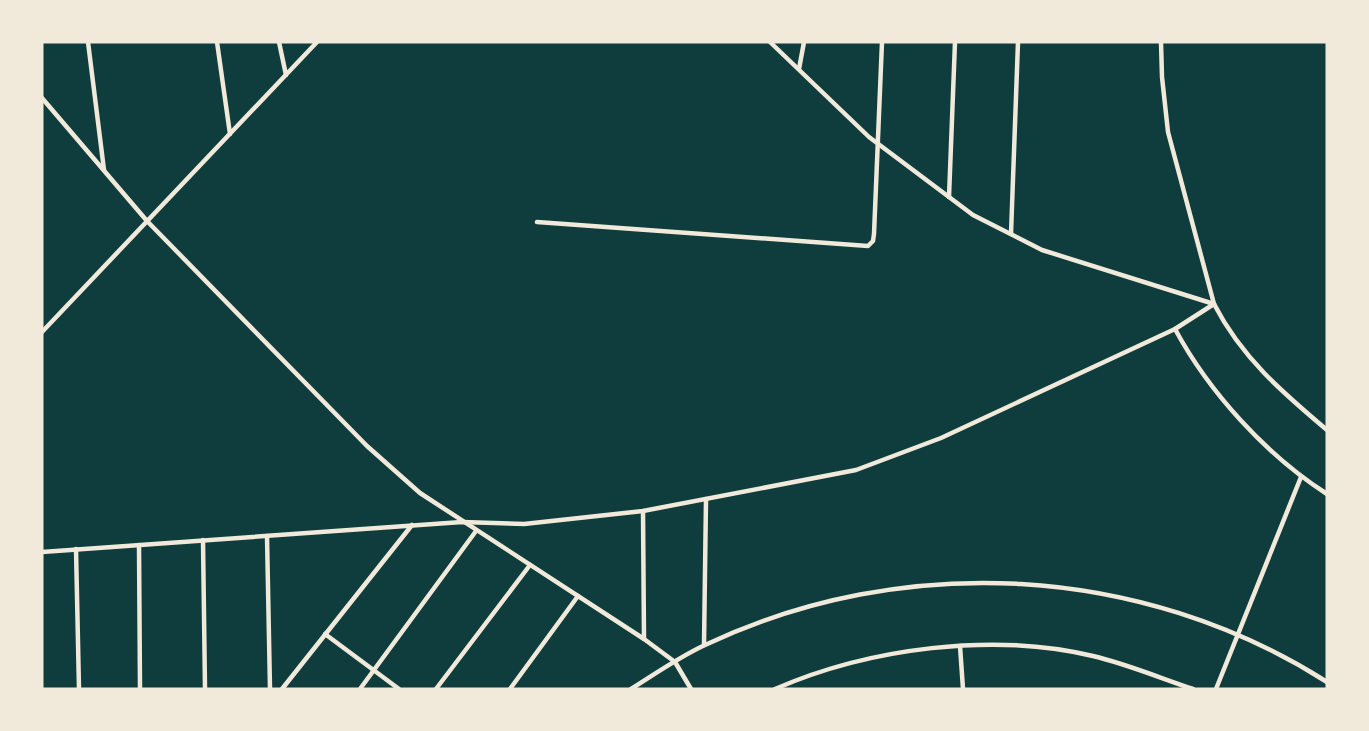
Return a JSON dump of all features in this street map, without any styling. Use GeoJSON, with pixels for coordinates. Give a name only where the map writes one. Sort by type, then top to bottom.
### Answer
{"type":"FeatureCollection","features":[{"type":"Feature","properties":{"kind":"lane"},"geometry":{"type":"LineString","coordinates":[[88,42],[104,172]]}},
{"type":"Feature","properties":{"kind":"lane"},"geometry":{"type":"LineString","coordinates":[[217,42],[230,135]]}},
{"type":"Feature","properties":{"kind":"lane"},"geometry":{"type":"LineString","coordinates":[[279,42],[286,75]]}},
{"type":"Feature","properties":{"kind":"lane"},"geometry":{"type":"LineString","coordinates":[[42,332],[317,42]]}},
{"type":"Feature","properties":{"kind":"lane"},"geometry":{"type":"LineString","coordinates":[[770,42],[878,144],[973,215],[1042,250],[1214,304]]}},
{"type":"Feature","properties":{"kind":"lane"},"geometry":{"type":"LineString","coordinates":[[799,69],[804,42]]}},
{"type":"Feature","properties":{"kind":"lane"},"geometry":{"type":"LineString","coordinates":[[537,222],[868,246],[873,241],[874,234],[882,42]]}},
{"type":"Feature","properties":{"kind":"lane"},"geometry":{"type":"LineString","coordinates":[[949,197],[956,42]]}},
{"type":"Feature","properties":{"kind":"lane"},"geometry":{"type":"LineString","coordinates":[[1011,234],[1018,42]]}},
{"type":"Feature","properties":{"kind":"lane"},"geometry":{"type":"LineString","coordinates":[[1161,42],[1167,132],[1214,304],[1266,377],[1327,430]]}},
{"type":"Feature","properties":{"kind":"lane"},"geometry":{"type":"LineString","coordinates":[[42,98],[147,221],[367,446],[420,493],[644,639],[675,662],[691,689]]}},
{"type":"Feature","properties":{"kind":"lane"},"geometry":{"type":"LineString","coordinates":[[42,552],[462,522],[524,524],[643,511],[856,470],[941,438],[1175,329],[1214,304]]}},
{"type":"Feature","properties":{"kind":"lane"},"geometry":{"type":"LineString","coordinates":[[1175,329],[1190,356],[1216,391],[1252,430],[1301,477],[1327,494]]}},
{"type":"Feature","properties":{"kind":"lane"},"geometry":{"type":"LineString","coordinates":[[1216,689],[1301,477]]}},
{"type":"Feature","properties":{"kind":"lane"},"geometry":{"type":"LineString","coordinates":[[704,645],[706,499]]}},
{"type":"Feature","properties":{"kind":"lane"},"geometry":{"type":"LineString","coordinates":[[643,511],[644,639]]}},
{"type":"Feature","properties":{"kind":"lane"},"geometry":{"type":"LineString","coordinates":[[282,689],[412,525]]}},
{"type":"Feature","properties":{"kind":"lane"},"geometry":{"type":"LineString","coordinates":[[360,689],[476,531]]}},
{"type":"Feature","properties":{"kind":"lane"},"geometry":{"type":"LineString","coordinates":[[267,536],[270,689]]}},
{"type":"Feature","properties":{"kind":"lane"},"geometry":{"type":"LineString","coordinates":[[203,540],[205,689]]}},
{"type":"Feature","properties":{"kind":"lane"},"geometry":{"type":"LineString","coordinates":[[139,545],[140,689]]}},
{"type":"Feature","properties":{"kind":"lane"},"geometry":{"type":"LineString","coordinates":[[76,549],[79,689]]}},
{"type":"Feature","properties":{"kind":"lane"},"geometry":{"type":"LineString","coordinates":[[436,689],[530,565]]}},
{"type":"Feature","properties":{"kind":"lane"},"geometry":{"type":"LineString","coordinates":[[631,689],[704,645],[772,618],[838,598],[894,588],[975,582],[1033,584],[1113,595],[1157,606],[1238,635],[1286,658],[1327,682]]}},
{"type":"Feature","properties":{"kind":"lane"},"geometry":{"type":"LineString","coordinates":[[510,689],[578,596]]}},
{"type":"Feature","properties":{"kind":"lane"},"geometry":{"type":"LineString","coordinates":[[325,634],[399,689]]}},
{"type":"Feature","properties":{"kind":"lane"},"geometry":{"type":"LineString","coordinates":[[775,689],[826,671],[870,659],[915,651],[1004,644],[1093,656],[1193,689]]}},
{"type":"Feature","properties":{"kind":"lane"},"geometry":{"type":"LineString","coordinates":[[960,646],[963,689]]}}]}
